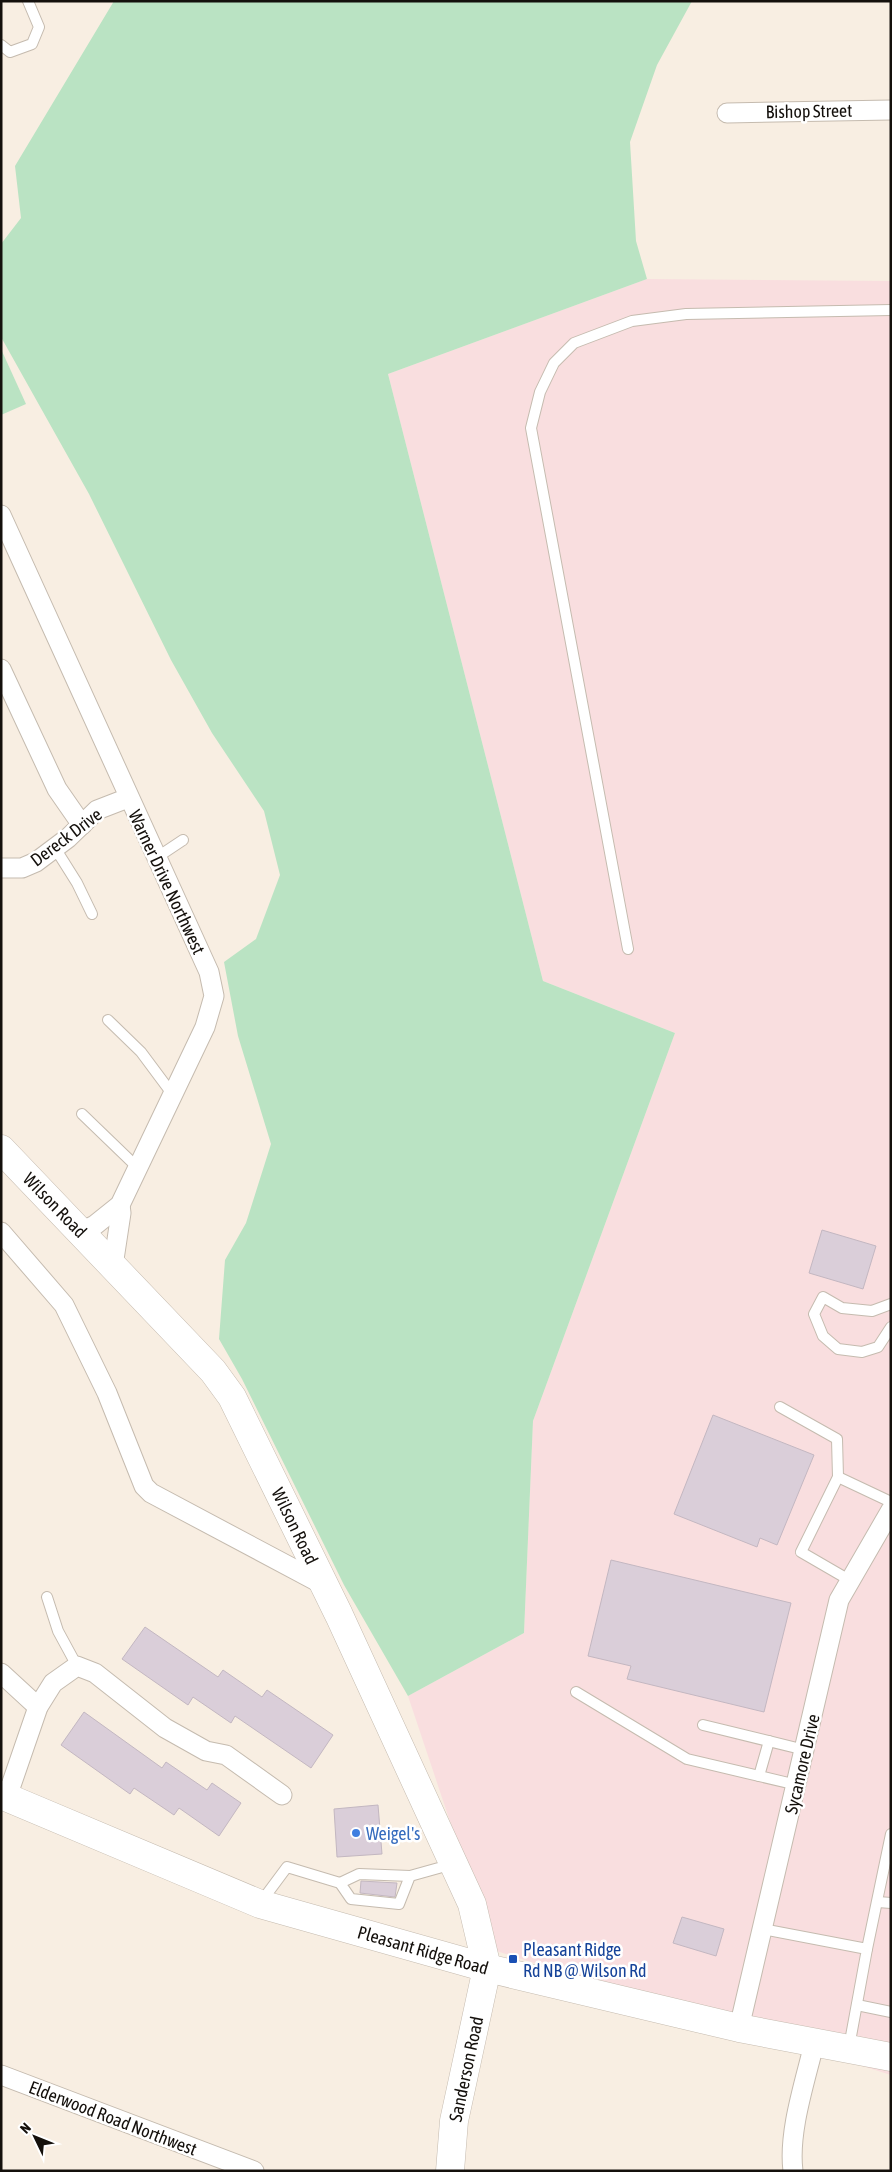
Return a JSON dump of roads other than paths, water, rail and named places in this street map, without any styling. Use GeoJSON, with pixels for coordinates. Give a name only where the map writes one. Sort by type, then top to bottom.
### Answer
{"type":"FeatureCollection","features":[{"type":"Feature","properties":{"kind":"street","name":"Bishop Street"},"geometry":{"type":"LineString","coordinates":[[727,113],[891,110]]}},
{"type":"Feature","properties":{"kind":"street","name":"Warner Drive Northwest"},"geometry":{"type":"LineString","coordinates":[[1,515],[128,798],[209,972],[214,996],[205,1028],[120,1205],[95,1225],[80,1232]]}},
{"type":"Feature","properties":{"kind":"street"},"geometry":{"type":"LineString","coordinates":[[1,669],[57,789],[82,824]]}},
{"type":"Feature","properties":{"kind":"street","name":"Dereck Drive"},"geometry":{"type":"LineString","coordinates":[[1,868],[22,868],[36,862],[98,810],[128,798]]}},
{"type":"Feature","properties":{"kind":"street","name":"Wilson Road"},"geometry":{"type":"LineString","coordinates":[[1,1149],[213,1371],[232,1397],[324,1584],[472,1904],[487,1968]]}},
{"type":"Feature","properties":{"kind":"street"},"geometry":{"type":"LineString","coordinates":[[113,1266],[121,1213],[120,1205]]}},
{"type":"Feature","properties":{"kind":"street"},"geometry":{"type":"LineString","coordinates":[[1,1232],[64,1305],[107,1393],[144,1486],[151,1493],[324,1584]]}},
{"type":"Feature","properties":{"kind":"street","name":"Sycamore Drive"},"geometry":{"type":"LineString","coordinates":[[739,2028],[839,1600],[891,1510]]}},
{"type":"Feature","properties":{"kind":"street"},"geometry":{"type":"LineString","coordinates":[[4,1796],[38,1707],[53,1683],[77,1666],[95,1673],[165,1728],[206,1751],[226,1755],[282,1795]]}},
{"type":"Feature","properties":{"kind":"street"},"geometry":{"type":"LineString","coordinates":[[1,1673],[38,1707]]}},
{"type":"Feature","properties":{"kind":"street","name":"Pleasant Ridge Road"},"geometry":{"type":"LineString","coordinates":[[4,1796],[260,1904],[487,1968],[739,2028],[814,2044],[891,2057]]}},
{"type":"Feature","properties":{"kind":"street","name":"Sanderson Road"},"geometry":{"type":"LineString","coordinates":[[450,2171],[454,2121],[487,1968]]}},
{"type":"Feature","properties":{"kind":"street"},"geometry":{"type":"LineString","coordinates":[[793,2171],[795,2125],[814,2044]]}},
{"type":"Feature","properties":{"kind":"street","name":"Elderwood Road Northwest"},"geometry":{"type":"LineString","coordinates":[[1,2075],[250,2170]]}},
{"type":"Feature","properties":{"kind":"lane"},"geometry":{"type":"LineString","coordinates":[[1,45],[10,52],[32,44],[39,27],[28,1]]}},
{"type":"Feature","properties":{"kind":"lane"},"geometry":{"type":"LineString","coordinates":[[628,949],[531,428],[540,392],[554,363],[574,344],[632,321],[686,314],[891,310]]}},
{"type":"Feature","properties":{"kind":"lane"},"geometry":{"type":"LineString","coordinates":[[156,858],[183,840]]}},
{"type":"Feature","properties":{"kind":"lane"},"geometry":{"type":"LineString","coordinates":[[55,848],[77,883],[92,914]]}},
{"type":"Feature","properties":{"kind":"lane"},"geometry":{"type":"LineString","coordinates":[[108,1020],[141,1052],[173,1095]]}},
{"type":"Feature","properties":{"kind":"lane"},"geometry":{"type":"LineString","coordinates":[[82,1114],[138,1168]]}},
{"type":"Feature","properties":{"kind":"lane"},"geometry":{"type":"LineString","coordinates":[[891,1304],[872,1311],[842,1308],[823,1297],[814,1314],[823,1336],[838,1349],[862,1352],[878,1347],[891,1327]]}},
{"type":"Feature","properties":{"kind":"lane"},"geometry":{"type":"LineString","coordinates":[[780,1407],[837,1439],[838,1477],[801,1552],[850,1581]]}},
{"type":"Feature","properties":{"kind":"lane"},"geometry":{"type":"LineString","coordinates":[[838,1477],[891,1502]]}},
{"type":"Feature","properties":{"kind":"lane"},"geometry":{"type":"LineString","coordinates":[[47,1597],[58,1631],[77,1666]]}},
{"type":"Feature","properties":{"kind":"lane"},"geometry":{"type":"LineString","coordinates":[[576,1692],[687,1759],[797,1785]]}},
{"type":"Feature","properties":{"kind":"lane"},"geometry":{"type":"LineString","coordinates":[[703,1725],[805,1750]]}},
{"type":"Feature","properties":{"kind":"lane"},"geometry":{"type":"LineString","coordinates":[[759,1776],[768,1741]]}},
{"type":"Feature","properties":{"kind":"lane"},"geometry":{"type":"LineString","coordinates":[[848,2050],[891,1834]]}},
{"type":"Feature","properties":{"kind":"lane"},"geometry":{"type":"LineString","coordinates":[[260,1904],[287,1867],[340,1882],[359,1874],[410,1876],[454,1864]]}},
{"type":"Feature","properties":{"kind":"lane"},"geometry":{"type":"LineString","coordinates":[[340,1882],[351,1899],[399,1904],[410,1876]]}},
{"type":"Feature","properties":{"kind":"lane"},"geometry":{"type":"LineString","coordinates":[[878,1902],[891,1903]]}},
{"type":"Feature","properties":{"kind":"lane"},"geometry":{"type":"LineString","coordinates":[[762,1929],[867,1949]]}},
{"type":"Feature","properties":{"kind":"lane"},"geometry":{"type":"LineString","coordinates":[[857,2006],[891,2012]]}},
{"type":"Feature","properties":{"kind":"place","name":"Weigel's"},"geometry":{"type":"Point","coordinates":[356,1833]}},
{"type":"Feature","properties":{"kind":"place","name":"Pleasant Ridge Rd NB @ Wilson Rd"},"geometry":{"type":"Point","coordinates":[513,1959]}}]}
